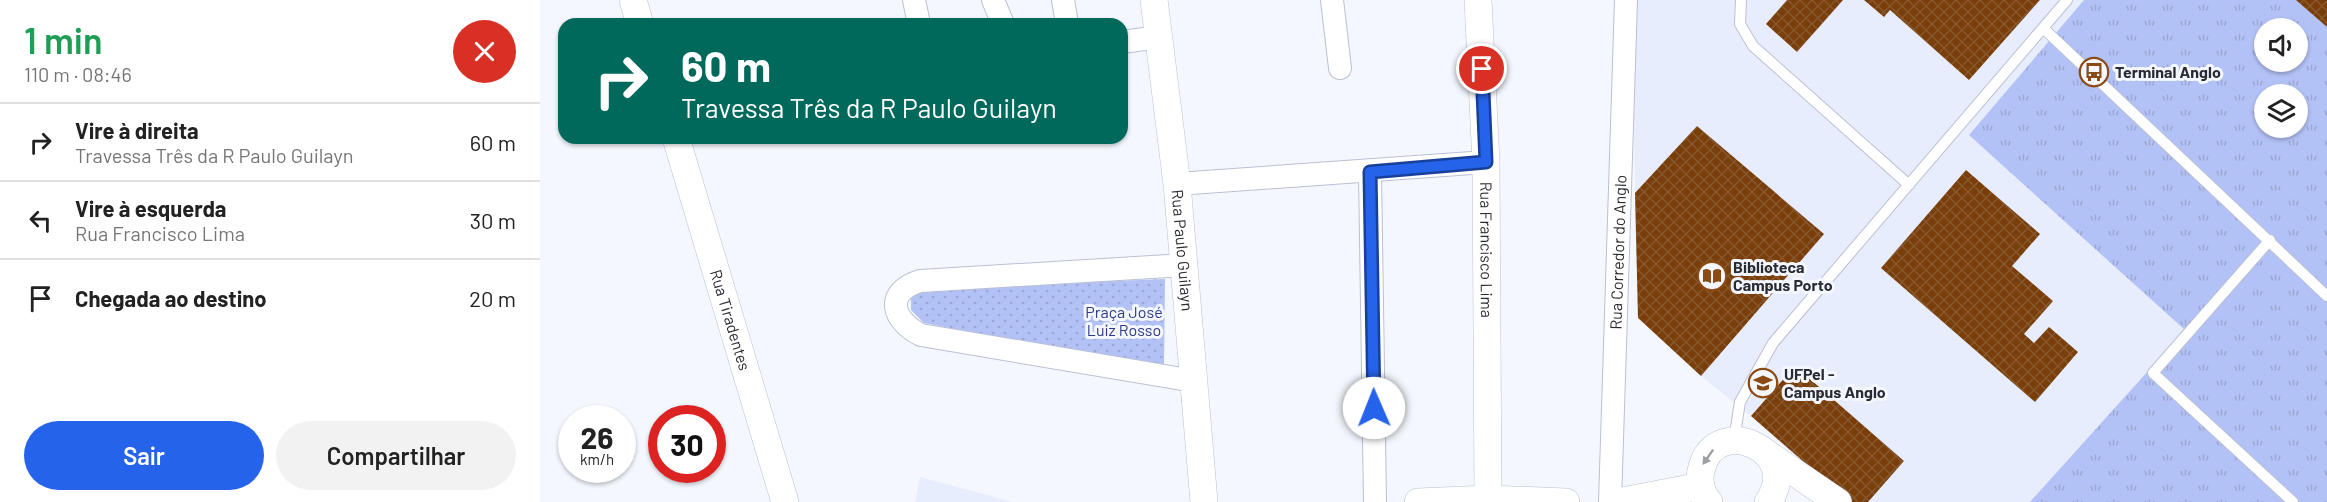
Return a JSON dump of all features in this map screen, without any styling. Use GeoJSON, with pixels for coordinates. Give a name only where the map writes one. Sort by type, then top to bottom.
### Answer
{"type":"FeatureCollection","features":[{"type":"Feature","properties":{"kind":"street"},"geometry":{"type":"LineString","coordinates":[[633,0],[638,18]]}},
{"type":"Feature","properties":{"kind":"street"},"geometry":{"type":"LineString","coordinates":[[914,0],[918,18]]}},
{"type":"Feature","properties":{"kind":"street"},"geometry":{"type":"LineString","coordinates":[[993,0],[1000,18]]}},
{"type":"Feature","properties":{"kind":"street"},"geometry":{"type":"LineString","coordinates":[[1063,0],[1066,18]]}},
{"type":"Feature","properties":{"kind":"street","name":"Rua Paulo Guilayn"},"geometry":{"type":"LineString","coordinates":[[1154,0],[1177,184],[1204,502]]}},
{"type":"Feature","properties":{"kind":"street"},"geometry":{"type":"LineString","coordinates":[[1332,0],[1340,68]]}},
{"type":"Feature","properties":{"kind":"street","name":"Rua Francisco Lima"},"geometry":{"type":"LineString","coordinates":[[1478,0],[1486,162],[1488,500]]}},
{"type":"Feature","properties":{"kind":"street","name":"Rua Corredor do Anglo"},"geometry":{"type":"LineString","coordinates":[[1610,502],[1626,0]]}},
{"type":"Feature","properties":{"kind":"street"},"geometry":{"type":"LineString","coordinates":[[1128,41],[1159,37]]}},
{"type":"Feature","properties":{"kind":"street","name":"Rua Tiradentes"},"geometry":{"type":"LineString","coordinates":[[678,144],[785,502]]}},
{"type":"Feature","properties":{"kind":"street"},"geometry":{"type":"LineString","coordinates":[[1177,184],[1486,162]]}},
{"type":"Feature","properties":{"kind":"street"},"geometry":{"type":"LineString","coordinates":[[1370,172],[1375,502]]}},
{"type":"Feature","properties":{"kind":"street"},"geometry":{"type":"LineString","coordinates":[[1185,265],[920,281],[904,286],[897,297],[898,317],[908,329],[921,335],[1194,381]]}},
{"type":"Feature","properties":{"kind":"street"},"geometry":{"type":"LineString","coordinates":[[1617,502],[1705,494],[1704,461],[1711,451],[1734,440],[1757,445],[1838,502]]}},
{"type":"Feature","properties":{"kind":"street"},"geometry":{"type":"LineString","coordinates":[[1766,453],[1776,473],[1776,485],[1768,502]]}},
{"type":"Feature","properties":{"kind":"street"},"geometry":{"type":"LineString","coordinates":[[1418,502],[1488,500],[1566,502]]}},
{"type":"Feature","properties":{"kind":"lane"},"geometry":{"type":"LineString","coordinates":[[1741,0],[1740,24],[1753,46],[1909,185]]}},
{"type":"Feature","properties":{"kind":"lane"},"geometry":{"type":"LineString","coordinates":[[1734,440],[1740,402],[1773,344],[2067,0]]}},
{"type":"Feature","properties":{"kind":"lane"},"geometry":{"type":"LineString","coordinates":[[2043,28],[2327,296]]}},
{"type":"Feature","properties":{"kind":"lane"},"geometry":{"type":"LineString","coordinates":[[2270,240],[2153,373],[2293,502]]}},
{"type":"Feature","properties":{"kind":"shaded area"},"geometry":{"type":"Polygon","coordinates":[[[1631,0],[2327,0],[2327,502],[1850,502],[1701,376],[1638,318],[1631,0]]]}},
{"type":"Feature","properties":{"kind":"shaded area"},"geometry":{"type":"Polygon","coordinates":[[[920,477],[1013,502],[915,502],[920,477]]]}},
{"type":"Feature","properties":{"kind":"green space"},"geometry":{"type":"Polygon","coordinates":[[[2084,0],[2327,0],[2327,502],[2030,502],[2185,330],[1969,135],[2084,0]]]}},
{"type":"Feature","properties":{"kind":"green space","name":"Praça José Luiz Rosso"},"geometry":{"type":"Polygon","coordinates":[[[1165,279],[1164,369],[924,323],[911,310],[911,293],[930,288],[1165,279]]]}},
{"type":"Feature","properties":{"kind":"building"},"geometry":{"type":"Polygon","coordinates":[[[1787,0],[1843,0],[1797,52],[1766,24],[1787,0]]]}},
{"type":"Feature","properties":{"kind":"building"},"geometry":{"type":"Polygon","coordinates":[[[1864,0],[2040,0],[1969,80],[1890,10],[1884,17],[1864,0]]]}},
{"type":"Feature","properties":{"kind":"building"},"geometry":{"type":"Polygon","coordinates":[[[2296,0],[2327,0],[2327,27],[2296,0]]]}},
{"type":"Feature","properties":{"kind":"building","name":"Biblioteca Campus Porto"},"geometry":{"type":"Polygon","coordinates":[[[1697,126],[1824,234],[1701,376],[1638,318],[1635,193],[1697,126]]]}},
{"type":"Feature","properties":{"kind":"building"},"geometry":{"type":"Polygon","coordinates":[[[1966,170],[2040,234],[2012,266],[2053,301],[2024,334],[2034,343],[2049,327],[2078,352],[2035,402],[1881,268],[1966,170]]]}},
{"type":"Feature","properties":{"kind":"building"},"geometry":{"type":"Polygon","coordinates":[[[1795,366],[1904,461],[1868,502],[1850,502],[1751,416],[1795,366]]]}},
{"type":"Feature","properties":{"kind":"place","name":"Terminal Anglo"},"geometry":{"type":"Point","coordinates":[2094,72]}},
{"type":"Feature","properties":{"kind":"place","name":"Biblioteca Campus Porto"},"geometry":{"type":"Point","coordinates":[1712,276]}},
{"type":"Feature","properties":{"kind":"place","name":"UFPel - Campus Anglo"},"geometry":{"type":"Point","coordinates":[1763,383]}},
{"type":"Feature","properties":{"kind":"route"},"geometry":{"type":"LineString","coordinates":[[1374,408],[1370,172],[1486,162],[1482,69]]}}]}
